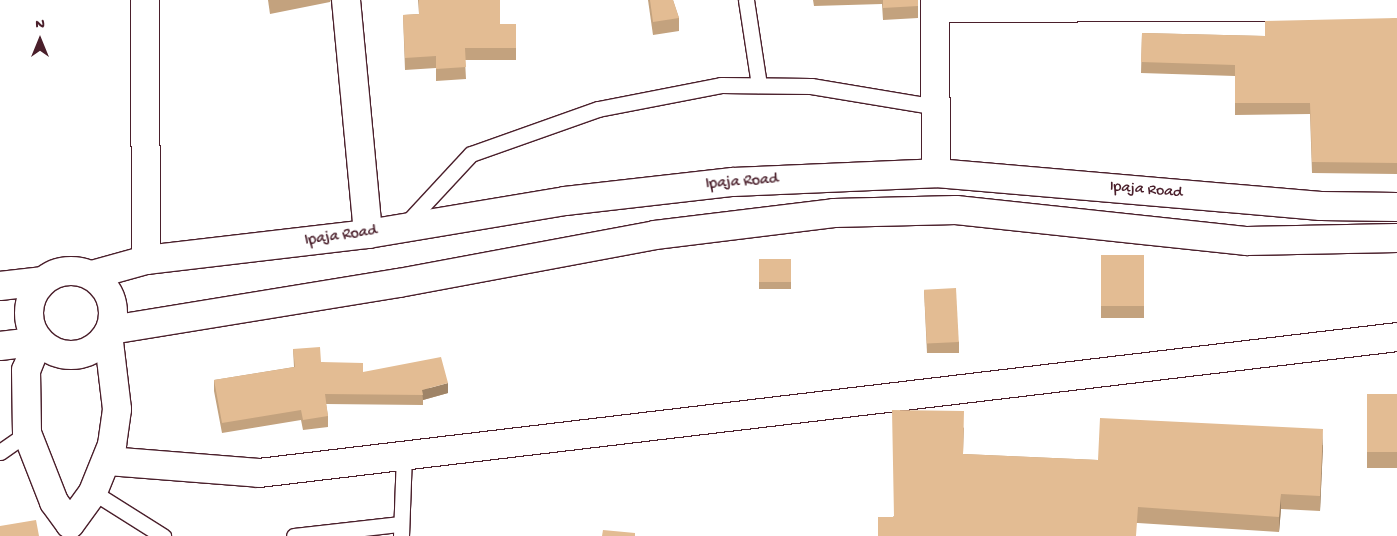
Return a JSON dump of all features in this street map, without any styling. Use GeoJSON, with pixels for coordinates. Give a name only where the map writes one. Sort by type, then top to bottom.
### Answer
{"type":"FeatureCollection","features":[{"type":"Feature","properties":{"kind":"main road"},"geometry":{"type":"LineString","coordinates":[[145,0],[146,260]]}},
{"type":"Feature","properties":{"kind":"main road"},"geometry":{"type":"LineString","coordinates":[[346,0],[368,234]]}},
{"type":"Feature","properties":{"kind":"main road"},"geometry":{"type":"LineString","coordinates":[[936,173],[935,4],[1397,6]]}},
{"type":"Feature","properties":{"kind":"main road","name":"Ipaja Road"},"geometry":{"type":"LineString","coordinates":[[92,275],[146,260],[368,234],[564,201],[732,182],[936,173],[1321,206],[1397,207]]}},
{"type":"Feature","properties":{"kind":"main road"},"geometry":{"type":"LineString","coordinates":[[42,281],[30,300],[29,321],[38,341],[56,353],[77,356],[98,347],[109,332],[399,283],[656,235],[834,213],[956,210],[1246,241],[1397,238]]}},
{"type":"Feature","properties":{"kind":"main road"},"geometry":{"type":"LineString","coordinates":[[0,286],[42,281],[61,271],[92,275],[112,299],[109,332],[117,409],[108,461],[93,492],[70,530],[54,502],[27,432],[26,370],[38,341]]}},
{"type":"Feature","properties":{"kind":"main road"},"geometry":{"type":"LineString","coordinates":[[108,461],[259,473],[1397,337]]}},
{"type":"Feature","properties":{"kind":"main road"},"geometry":{"type":"LineString","coordinates":[[0,346],[38,341]]}},
{"type":"Feature","properties":{"kind":"lane"},"geometry":{"type":"LineString","coordinates":[[746,0],[759,85]]}},
{"type":"Feature","properties":{"kind":"lane"},"geometry":{"type":"LineString","coordinates":[[402,228],[471,154],[598,109],[721,85],[811,86],[936,107]]}},
{"type":"Feature","properties":{"kind":"lane"},"geometry":{"type":"LineString","coordinates":[[0,452],[27,432]]}},
{"type":"Feature","properties":{"kind":"lane"},"geometry":{"type":"LineString","coordinates":[[294,536],[401,530],[404,456]]}},
{"type":"Feature","properties":{"kind":"lane"},"geometry":{"type":"LineString","coordinates":[[93,492],[163,536]]}},
{"type":"Feature","properties":{"kind":"building"},"geometry":{"type":"Polygon","coordinates":[[[419,0],[500,0],[500,24],[516,24],[516,48],[465,48],[466,67],[436,69],[436,56],[405,58],[403,15],[419,14],[419,0]]]}},
{"type":"Feature","properties":{"kind":"building"},"geometry":{"type":"Polygon","coordinates":[[[650,0],[673,0],[679,18],[653,22],[650,0]]]}},
{"type":"Feature","properties":{"kind":"building"},"geometry":{"type":"Polygon","coordinates":[[[883,0],[918,0],[918,6],[883,8],[883,0]]]}},
{"type":"Feature","properties":{"kind":"building"},"geometry":{"type":"Polygon","coordinates":[[[1397,18],[1397,163],[1312,162],[1310,103],[1235,103],[1235,65],[1141,62],[1142,33],[1265,36],[1265,21],[1397,18]]]}},
{"type":"Feature","properties":{"kind":"building"},"geometry":{"type":"Polygon","coordinates":[[[1101,255],[1144,255],[1144,306],[1101,306],[1101,255]]]}},
{"type":"Feature","properties":{"kind":"building"},"geometry":{"type":"Polygon","coordinates":[[[759,259],[791,259],[791,282],[759,282],[759,259]]]}},
{"type":"Feature","properties":{"kind":"building"},"geometry":{"type":"Polygon","coordinates":[[[956,288],[959,342],[927,344],[924,290],[956,288]]]}},
{"type":"Feature","properties":{"kind":"building"},"geometry":{"type":"Polygon","coordinates":[[[320,347],[321,362],[363,363],[363,372],[441,357],[448,383],[422,390],[423,395],[325,394],[328,416],[303,420],[301,410],[222,423],[214,380],[295,367],[293,349],[320,347]]]}},
{"type":"Feature","properties":{"kind":"building"},"geometry":{"type":"Polygon","coordinates":[[[1367,394],[1397,394],[1397,452],[1367,452],[1367,394]]]}},
{"type":"Feature","properties":{"kind":"building"},"geometry":{"type":"Polygon","coordinates":[[[892,410],[964,411],[963,454],[1098,460],[1100,418],[1323,429],[1320,496],[1281,494],[1279,517],[1138,507],[1136,536],[878,536],[878,517],[894,517],[892,410]]]}},
{"type":"Feature","properties":{"kind":"building"},"geometry":{"type":"Polygon","coordinates":[[[36,520],[39,536],[0,536],[0,526],[36,520]]]}},
{"type":"Feature","properties":{"kind":"building"},"geometry":{"type":"Polygon","coordinates":[[[603,530],[635,533],[635,536],[602,536],[603,530]]]}}]}
